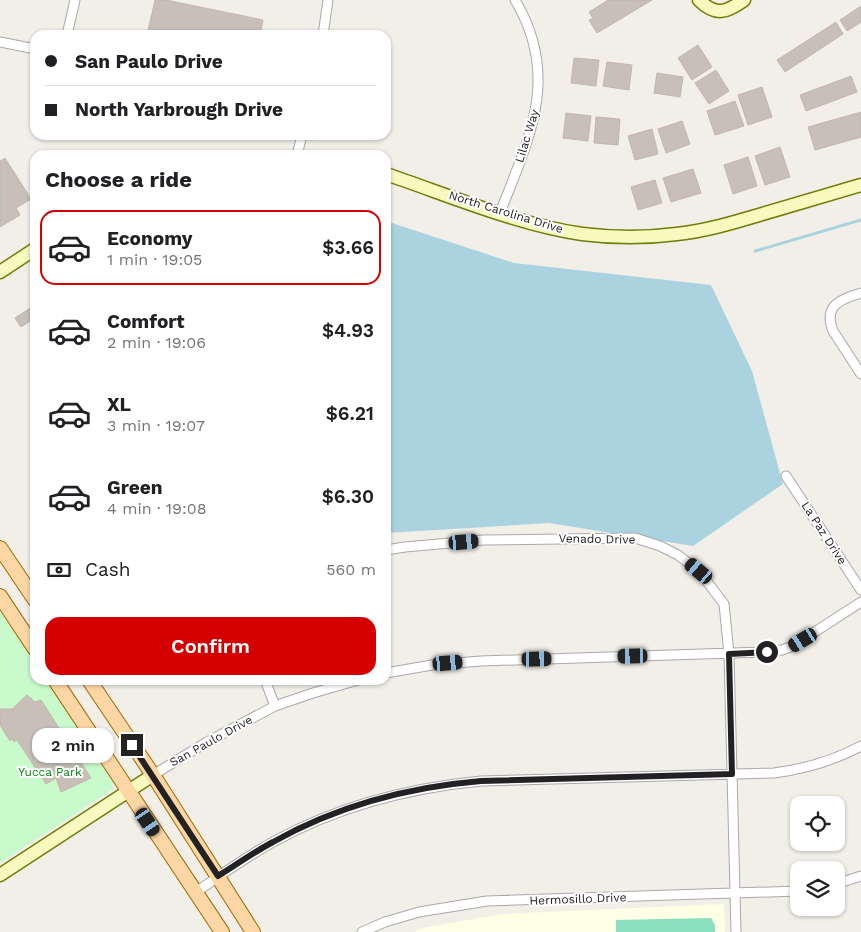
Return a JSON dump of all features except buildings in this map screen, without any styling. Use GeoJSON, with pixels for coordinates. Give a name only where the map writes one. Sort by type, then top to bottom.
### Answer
{"type":"FeatureCollection","features":[{"type":"Feature","properties":{"kind":"main road"},"geometry":{"type":"LineString","coordinates":[[699,0],[712,10],[725,11],[744,0]]}},
{"type":"Feature","properties":{"kind":"main road","name":"North Carolina Drive"},"geometry":{"type":"LineString","coordinates":[[391,176],[549,228],[582,234],[617,237],[647,237],[710,229],[861,185]]}},
{"type":"Feature","properties":{"kind":"main road"},"geometry":{"type":"LineString","coordinates":[[0,272],[30,252]]}},
{"type":"Feature","properties":{"kind":"main road"},"geometry":{"type":"LineString","coordinates":[[0,548],[30,593]]}},
{"type":"Feature","properties":{"kind":"main road"},"geometry":{"type":"LineString","coordinates":[[0,596],[30,641]]}},
{"type":"Feature","properties":{"kind":"main road"},"geometry":{"type":"LineString","coordinates":[[61,685],[128,791],[222,932]]}},
{"type":"Feature","properties":{"kind":"main road"},"geometry":{"type":"LineString","coordinates":[[92,685],[153,774],[253,932]]}},
{"type":"Feature","properties":{"kind":"main road","name":"San Paulo Drive"},"geometry":{"type":"LineString","coordinates":[[0,875],[153,774]]}},
{"type":"Feature","properties":{"kind":"street"},"geometry":{"type":"LineString","coordinates":[[68,30],[75,0]]}},
{"type":"Feature","properties":{"kind":"street"},"geometry":{"type":"LineString","coordinates":[[324,30],[328,0]]}},
{"type":"Feature","properties":{"kind":"street","name":"Lilac Way"},"geometry":{"type":"LineString","coordinates":[[500,213],[524,151],[536,113],[539,94],[536,52],[531,33],[516,0]]}},
{"type":"Feature","properties":{"kind":"street"},"geometry":{"type":"LineString","coordinates":[[0,42],[30,47]]}},
{"type":"Feature","properties":{"kind":"street"},"geometry":{"type":"LineString","coordinates":[[861,293],[839,300],[830,316],[830,324],[861,374]]}},
{"type":"Feature","properties":{"kind":"street","name":"La Paz Drive"},"geometry":{"type":"LineString","coordinates":[[786,476],[861,590]]}},
{"type":"Feature","properties":{"kind":"street","name":"Venado Drive"},"geometry":{"type":"LineString","coordinates":[[391,549],[483,540],[635,538],[660,546],[678,555],[699,571],[724,604],[729,654],[736,932]]}},
{"type":"Feature","properties":{"kind":"street"},"geometry":{"type":"LineString","coordinates":[[391,672],[432,665],[481,661],[729,654],[782,650],[793,646],[861,602]]}},
{"type":"Feature","properties":{"kind":"street"},"geometry":{"type":"LineString","coordinates":[[266,685],[276,706]]}},
{"type":"Feature","properties":{"kind":"street","name":"San Paulo Drive"},"geometry":{"type":"LineString","coordinates":[[153,774],[215,738],[276,706],[341,685]]}},
{"type":"Feature","properties":{"kind":"street"},"geometry":{"type":"LineString","coordinates":[[196,892],[272,842],[344,810],[398,793],[445,784],[481,781],[774,773],[817,765],[861,746]]}},
{"type":"Feature","properties":{"kind":"street"},"geometry":{"type":"LineString","coordinates":[[845,881],[861,876]]}},
{"type":"Feature","properties":{"kind":"street","name":"Hermosillo Drive"},"geometry":{"type":"LineString","coordinates":[[362,932],[385,922],[419,912],[487,901],[790,891]]}},
{"type":"Feature","properties":{"kind":"shaded area"},"geometry":{"type":"Polygon","coordinates":[[[724,904],[725,932],[413,932],[423,928],[502,914],[724,904]]]}},
{"type":"Feature","properties":{"kind":"green space","name":"Yucca Park"},"geometry":{"type":"Polygon","coordinates":[[[0,606],[30,651],[30,685],[52,685],[113,778],[113,789],[0,863],[0,606]]]}},
{"type":"Feature","properties":{"kind":"green space"},"geometry":{"type":"Polygon","coordinates":[[[711,918],[715,925],[715,932],[616,932],[616,920],[711,918]]]}},
{"type":"Feature","properties":{"kind":"water"},"geometry":{"type":"Polygon","coordinates":[[[391,223],[514,263],[711,285],[752,371],[783,484],[693,546],[549,523],[391,533],[391,223]]]}},
{"type":"Feature","properties":{"kind":"waterway"},"geometry":{"type":"LineString","coordinates":[[755,251],[861,220]]}},
{"type":"Feature","properties":{"kind":"route"},"geometry":{"type":"LineString","coordinates":[[132,745],[153,774],[218,876],[272,842],[293,832],[344,810],[398,793],[445,784],[481,781],[732,774],[729,654],[767,652]]}}]}
